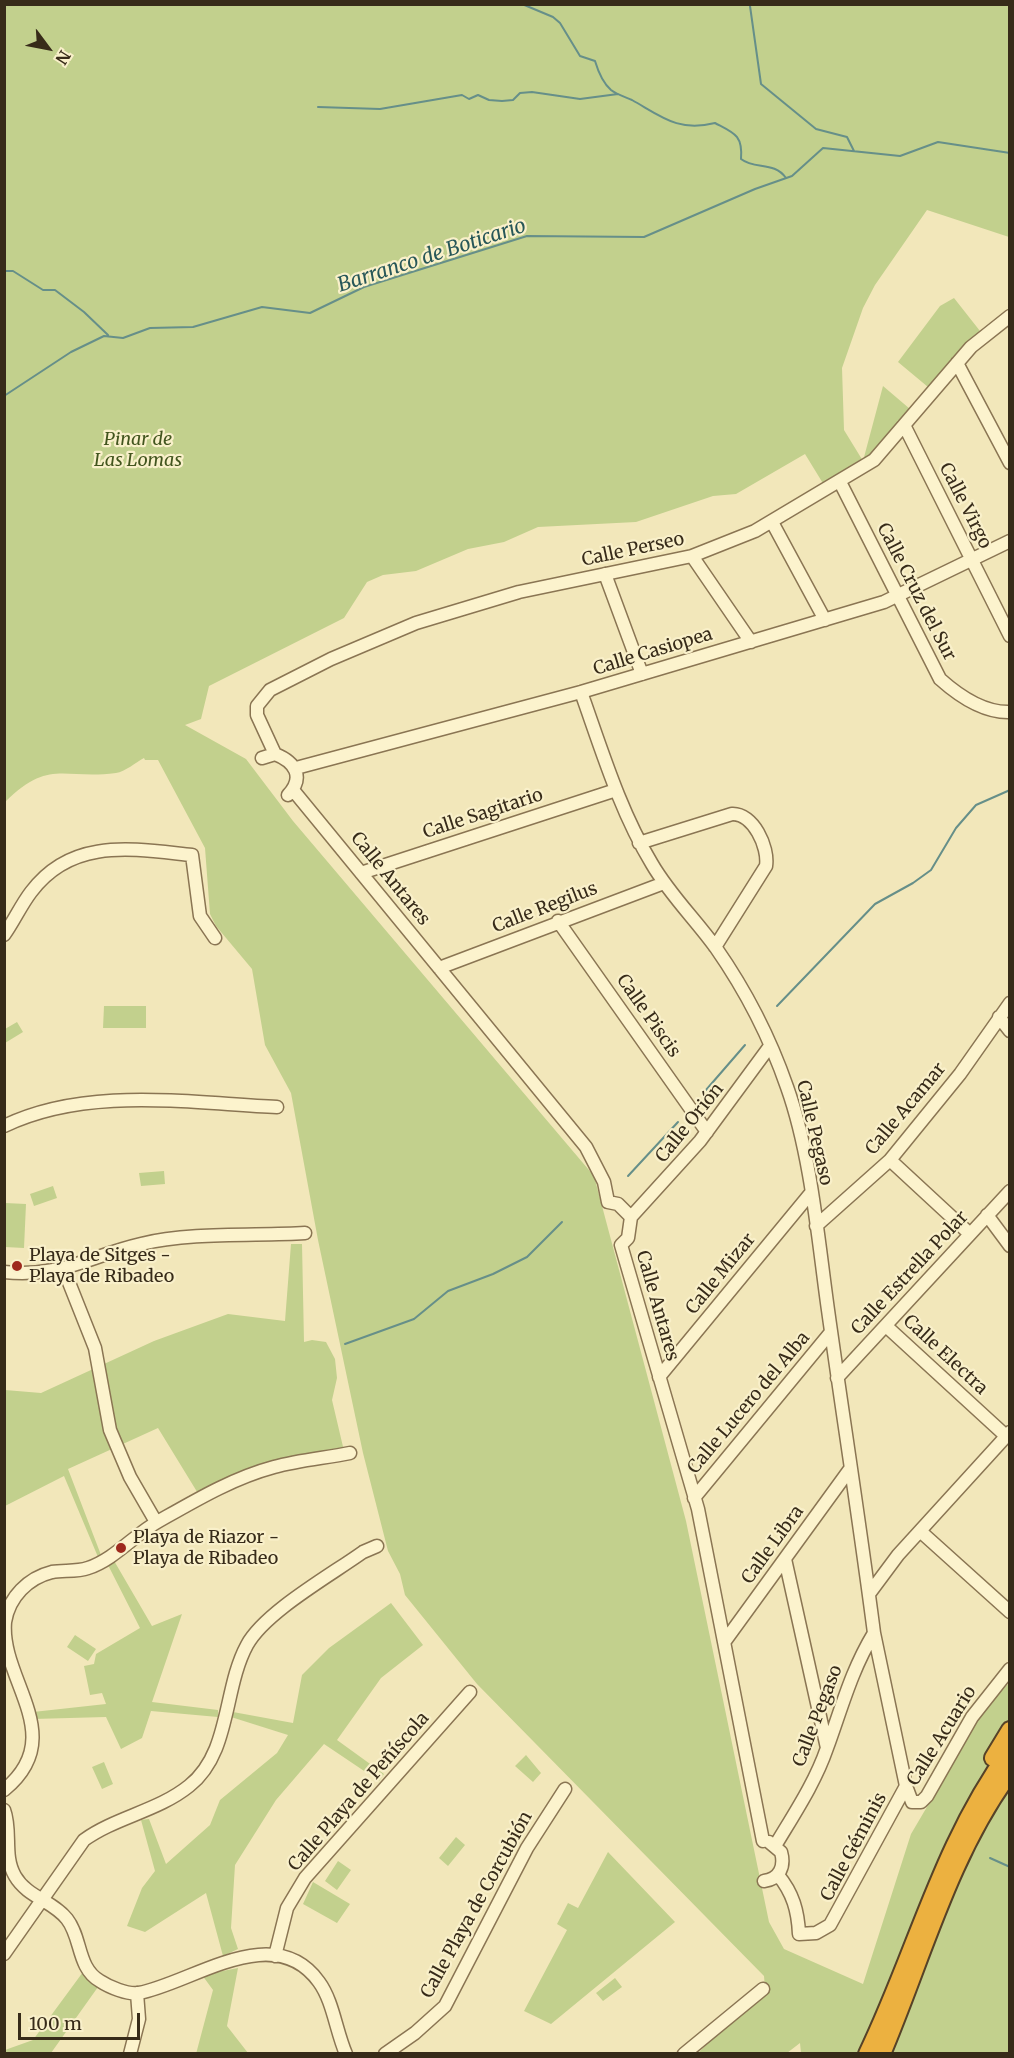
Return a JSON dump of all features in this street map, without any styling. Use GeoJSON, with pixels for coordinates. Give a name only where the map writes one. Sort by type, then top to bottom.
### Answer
{"type":"FeatureCollection","features":[{"type":"Feature","properties":{"kind":"highway"},"geometry":{"type":"LineString","coordinates":[[926,1906],[933,1870],[949,1834],[1010,1730]]}},
{"type":"Feature","properties":{"kind":"highway"},"geometry":{"type":"LineString","coordinates":[[867,2054],[889,2004],[926,1906],[957,1837],[985,1784],[1010,1750]]}},
{"type":"Feature","properties":{"kind":"highway"},"geometry":{"type":"LineString","coordinates":[[882,2054],[958,1864],[997,1790],[1010,1773]]}},
{"type":"Feature","properties":{"kind":"highway"},"geometry":{"type":"LineString","coordinates":[[958,1864],[1010,1786]]}},
{"type":"Feature","properties":{"kind":"street","name":"Calle Perseo"},"geometry":{"type":"LineString","coordinates":[[275,754],[257,716],[257,705],[270,690],[331,659],[417,623],[519,592],[692,556],[755,531],[874,460],[957,363],[983,336],[1010,316]]}},
{"type":"Feature","properties":{"kind":"street"},"geometry":{"type":"LineString","coordinates":[[957,363],[1010,463]]}},
{"type":"Feature","properties":{"kind":"street","name":"Calle Virgo"},"geometry":{"type":"LineString","coordinates":[[904,425],[1010,636]]}},
{"type":"Feature","properties":{"kind":"street","name":"Calle Cruz del Sur"},"geometry":{"type":"LineString","coordinates":[[840,482],[940,679],[957,693],[980,706],[1010,712]]}},
{"type":"Feature","properties":{"kind":"street"},"geometry":{"type":"LineString","coordinates":[[772,522],[825,620]]}},
{"type":"Feature","properties":{"kind":"street","name":"Calle Casiopea"},"geometry":{"type":"LineString","coordinates":[[296,768],[581,692],[884,602],[1010,541]]}},
{"type":"Feature","properties":{"kind":"street"},"geometry":{"type":"LineString","coordinates":[[692,556],[751,642]]}},
{"type":"Feature","properties":{"kind":"street"},"geometry":{"type":"LineString","coordinates":[[605,574],[642,674]]}},
{"type":"Feature","properties":{"kind":"street","name":"Calle Pegaso"},"geometry":{"type":"LineString","coordinates":[[581,692],[616,790],[639,843],[664,883],[715,947],[744,993],[770,1046],[788,1088],[800,1136],[816,1226],[874,1634],[847,1687],[827,1750],[801,1803],[765,1843]]}},
{"type":"Feature","properties":{"kind":"street"},"geometry":{"type":"LineString","coordinates":[[262,758],[275,754],[290,761],[296,768]]}},
{"type":"Feature","properties":{"kind":"street","name":"Calle Antares"},"geometry":{"type":"LineString","coordinates":[[296,768],[297,783],[290,793],[361,873],[586,1147],[603,1182],[608,1202],[618,1204],[631,1217],[628,1238],[621,1245],[694,1497],[765,1843],[783,1859],[778,1875],[794,1899],[799,1917],[799,1934]]}},
{"type":"Feature","properties":{"kind":"street","name":"Calle Sagitario"},"geometry":{"type":"LineString","coordinates":[[361,873],[616,790]]}},
{"type":"Feature","properties":{"kind":"street"},"geometry":{"type":"LineString","coordinates":[[639,843],[732,814],[740,814],[748,818],[767,850],[766,866],[715,947]]}},
{"type":"Feature","properties":{"kind":"street"},"geometry":{"type":"LineString","coordinates":[[4,935],[31,891],[57,867],[87,853],[115,848],[192,855],[200,916],[214,938]]}},
{"type":"Feature","properties":{"kind":"street","name":"Calle Regilus"},"geometry":{"type":"LineString","coordinates":[[439,968],[558,921],[664,883]]}},
{"type":"Feature","properties":{"kind":"street","name":"Calle Piscis"},"geometry":{"type":"LineString","coordinates":[[558,921],[707,1132]]}},
{"type":"Feature","properties":{"kind":"street","name":"Calle Acamar"},"geometry":{"type":"LineString","coordinates":[[816,1226],[890,1160],[960,1074],[1010,1003]]}},
{"type":"Feature","properties":{"kind":"street"},"geometry":{"type":"LineString","coordinates":[[999,1017],[1010,1031]]}},
{"type":"Feature","properties":{"kind":"street","name":"Calle Orión"},"geometry":{"type":"LineString","coordinates":[[631,1217],[707,1132],[770,1046]]}},
{"type":"Feature","properties":{"kind":"street"},"geometry":{"type":"LineString","coordinates":[[4,1126],[21,1118],[64,1106],[102,1102],[277,1107]]}},
{"type":"Feature","properties":{"kind":"street"},"geometry":{"type":"LineString","coordinates":[[890,1160],[970,1234]]}},
{"type":"Feature","properties":{"kind":"street","name":"Calle Estrella Polar"},"geometry":{"type":"LineString","coordinates":[[837,1378],[1010,1191]]}},
{"type":"Feature","properties":{"kind":"street","name":"Calle Mizar"},"geometry":{"type":"LineString","coordinates":[[659,1377],[810,1194]]}},
{"type":"Feature","properties":{"kind":"street"},"geometry":{"type":"LineString","coordinates":[[987,1215],[1010,1246]]}},
{"type":"Feature","properties":{"kind":"street"},"geometry":{"type":"LineString","coordinates":[[4,1272],[28,1274],[64,1270],[142,1243],[175,1239],[305,1233]]}},
{"type":"Feature","properties":{"kind":"street"},"geometry":{"type":"LineString","coordinates":[[64,1270],[95,1348],[110,1430],[130,1477],[156,1522]]}},
{"type":"Feature","properties":{"kind":"street","name":"Calle Electra"},"geometry":{"type":"LineString","coordinates":[[886,1326],[1008,1434]]}},
{"type":"Feature","properties":{"kind":"street","name":"Calle Lucero del Alba"},"geometry":{"type":"LineString","coordinates":[[694,1497],[831,1332]]}},
{"type":"Feature","properties":{"kind":"street"},"geometry":{"type":"LineString","coordinates":[[868,1594],[920,1531],[1008,1434]]}},
{"type":"Feature","properties":{"kind":"street"},"geometry":{"type":"LineString","coordinates":[[4,1790],[20,1778],[29,1759],[33,1738],[7,1648],[5,1622],[13,1600],[25,1584],[50,1573],[87,1568],[156,1522],[241,1478],[275,1467],[350,1453]]}},
{"type":"Feature","properties":{"kind":"street","name":"Calle Libra"},"geometry":{"type":"LineString","coordinates":[[725,1641],[850,1469]]}},
{"type":"Feature","properties":{"kind":"street"},"geometry":{"type":"LineString","coordinates":[[920,1531],[1010,1612]]}},
{"type":"Feature","properties":{"kind":"street"},"geometry":{"type":"LineString","coordinates":[[4,1954],[84,1840],[99,1829],[160,1802],[189,1786],[207,1766],[218,1742],[235,1671],[247,1644],[260,1627],[363,1551],[377,1546]]}},
{"type":"Feature","properties":{"kind":"street"},"geometry":{"type":"LineString","coordinates":[[785,1559],[827,1750]]}},
{"type":"Feature","properties":{"kind":"street"},"geometry":{"type":"LineString","coordinates":[[874,1634],[906,1786]]}},
{"type":"Feature","properties":{"kind":"street","name":"Calle Acuario"},"geometry":{"type":"LineString","coordinates":[[906,1786],[912,1802],[921,1802],[927,1796],[972,1717],[1010,1670]]}},
{"type":"Feature","properties":{"kind":"street","name":"Calle Playa de Peñíscola"},"geometry":{"type":"LineString","coordinates":[[275,1956],[287,1908],[305,1878],[470,1692]]}},
{"type":"Feature","properties":{"kind":"street","name":"Calle Géminis"},"geometry":{"type":"LineString","coordinates":[[799,1934],[816,1933],[830,1925],[837,1916],[906,1786]]}},
{"type":"Feature","properties":{"kind":"street","name":"Calle Playa de Corcubión"},"geometry":{"type":"LineString","coordinates":[[385,2054],[415,2033],[445,2006],[526,1848],[566,1789]]}},
{"type":"Feature","properties":{"kind":"street"},"geometry":{"type":"LineString","coordinates":[[4,1810],[8,1829],[8,1853],[14,1875],[25,1889],[66,1917],[75,1931],[83,1963],[98,1981],[136,1993],[245,1956],[275,1956],[292,1960],[309,1970],[320,1983],[332,2007],[335,2028],[346,2054]]}},
{"type":"Feature","properties":{"kind":"street"},"geometry":{"type":"LineString","coordinates":[[764,1881],[778,1875]]}},
{"type":"Feature","properties":{"kind":"street"},"geometry":{"type":"LineString","coordinates":[[684,2054],[763,1989]]}},
{"type":"Feature","properties":{"kind":"street"},"geometry":{"type":"LineString","coordinates":[[130,2054],[139,2019],[136,1993]]}},
{"type":"Feature","properties":{"kind":"green space","name":"Pinar de Las Lomas"},"geometry":{"type":"Polygon","coordinates":[[[5,5],[1009,5],[1009,237],[927,210],[875,285],[863,308],[842,368],[844,430],[863,460],[824,485],[805,454],[736,494],[713,496],[636,522],[538,527],[504,542],[468,549],[416,571],[383,575],[367,582],[344,618],[209,686],[201,719],[185,725],[246,759],[293,821],[594,1176],[686,1521],[769,1922],[784,1949],[863,1984],[911,1834],[984,1710],[1009,1683],[1009,2053],[801,2053],[800,2043],[787,2053],[698,2053],[765,1988],[764,1976],[477,1684],[405,1595],[400,1574],[388,1551],[363,1453],[318,1240],[291,1093],[265,1045],[252,969],[216,926],[210,914],[205,848],[158,760],[145,760],[144,758],[116,773],[46,775],[21,788],[5,802],[5,5]]]}},
{"type":"Feature","properties":{"kind":"green space"},"geometry":{"type":"Polygon","coordinates":[[[954,298],[980,331],[928,387],[898,362],[940,306],[954,298]]]}},
{"type":"Feature","properties":{"kind":"green space"},"geometry":{"type":"Polygon","coordinates":[[[883,386],[910,409],[863,460],[883,386]]]}},
{"type":"Feature","properties":{"kind":"green space"},"geometry":{"type":"Polygon","coordinates":[[[104,1006],[146,1006],[146,1028],[103,1028],[104,1006]]]}},
{"type":"Feature","properties":{"kind":"green space"},"geometry":{"type":"Polygon","coordinates":[[[17,1022],[23,1032],[5,1043],[5,1029],[17,1022]]]}},
{"type":"Feature","properties":{"kind":"green space"},"geometry":{"type":"Polygon","coordinates":[[[164,1171],[165,1184],[141,1186],[139,1173],[164,1171]]]}},
{"type":"Feature","properties":{"kind":"green space"},"geometry":{"type":"Polygon","coordinates":[[[53,1186],[57,1198],[34,1206],[30,1194],[53,1186]]]}},
{"type":"Feature","properties":{"kind":"green space"},"geometry":{"type":"Polygon","coordinates":[[[5,1203],[26,1204],[24,1248],[5,1247],[5,1203]]]}},
{"type":"Feature","properties":{"kind":"green space"},"geometry":{"type":"Polygon","coordinates":[[[291,1244],[302,1244],[304,1342],[312,1340],[326,1342],[335,1359],[337,1378],[332,1400],[344,1451],[304,1456],[252,1469],[217,1484],[199,1495],[158,1428],[68,1469],[101,1555],[98,1557],[64,1476],[5,1506],[5,1390],[41,1393],[154,1341],[228,1314],[285,1321],[291,1244]]]}},
{"type":"Feature","properties":{"kind":"green space"},"geometry":{"type":"Polygon","coordinates":[[[113,1559],[152,1626],[182,1614],[152,1702],[218,1710],[218,1717],[151,1711],[142,1738],[121,1749],[106,1717],[33,1719],[33,1712],[106,1704],[102,1693],[90,1695],[84,1666],[94,1664],[96,1654],[140,1628],[108,1565],[113,1559]]]}},
{"type":"Feature","properties":{"kind":"green space"},"geometry":{"type":"Polygon","coordinates":[[[391,1603],[423,1645],[381,1678],[337,1740],[384,1774],[379,1781],[324,1744],[276,1800],[235,1865],[231,1928],[238,1949],[223,1956],[206,1893],[145,1932],[127,1926],[142,1888],[155,1871],[141,1820],[149,1819],[166,1864],[210,1825],[220,1800],[277,1753],[288,1735],[231,1717],[233,1712],[293,1723],[302,1675],[329,1648],[391,1603]]]}},
{"type":"Feature","properties":{"kind":"green space"},"geometry":{"type":"Polygon","coordinates":[[[75,1635],[96,1649],[88,1661],[67,1647],[75,1635]]]}},
{"type":"Feature","properties":{"kind":"green space"},"geometry":{"type":"Polygon","coordinates":[[[526,1755],[541,1773],[533,1782],[515,1766],[526,1755]]]}},
{"type":"Feature","properties":{"kind":"green space"},"geometry":{"type":"Polygon","coordinates":[[[104,1762],[113,1784],[102,1789],[92,1767],[104,1762]]]}},
{"type":"Feature","properties":{"kind":"green space"},"geometry":{"type":"Polygon","coordinates":[[[456,1837],[465,1845],[448,1866],[439,1858],[456,1837]]]}},
{"type":"Feature","properties":{"kind":"green space"},"geometry":{"type":"Polygon","coordinates":[[[608,1852],[675,1922],[551,2024],[524,2011],[567,1930],[557,1924],[568,1903],[578,1908],[608,1852]]]}},
{"type":"Feature","properties":{"kind":"green space"},"geometry":{"type":"Polygon","coordinates":[[[338,1861],[351,1870],[337,1890],[325,1881],[338,1861]]]}},
{"type":"Feature","properties":{"kind":"green space"},"geometry":{"type":"Polygon","coordinates":[[[313,1882],[350,1904],[337,1923],[303,1904],[313,1882]]]}},
{"type":"Feature","properties":{"kind":"green space"},"geometry":{"type":"Polygon","coordinates":[[[238,1968],[227,2026],[248,2053],[196,2054],[213,1990],[202,1975],[238,1968]]]}},
{"type":"Feature","properties":{"kind":"green space"},"geometry":{"type":"Polygon","coordinates":[[[83,1972],[98,1987],[51,2053],[5,2054],[5,2050],[33,2040],[83,1972]]]}},
{"type":"Feature","properties":{"kind":"green space"},"geometry":{"type":"Polygon","coordinates":[[[615,1978],[622,1987],[603,2001],[596,1993],[615,1978]]]}},
{"type":"Feature","properties":{"kind":"waterway"},"geometry":{"type":"LineString","coordinates":[[522,4],[553,17],[560,23],[580,56],[595,61],[603,80],[613,91],[671,121],[691,126],[715,123],[727,129],[739,140],[741,159],[776,169],[786,178]]}},
{"type":"Feature","properties":{"kind":"waterway"},"geometry":{"type":"LineString","coordinates":[[750,6],[761,84],[816,129],[847,137],[854,151]]}},
{"type":"Feature","properties":{"kind":"waterway"},"geometry":{"type":"LineString","coordinates":[[318,107],[380,109],[462,95],[469,99],[478,95],[489,100],[502,101],[513,100],[520,93],[532,92],[580,99],[618,94]]}},
{"type":"Feature","properties":{"kind":"waterway","name":"Barranco de Boticario"},"geometry":{"type":"LineString","coordinates":[[4,396],[71,352],[104,336],[123,338],[150,328],[193,327],[262,307],[310,313],[364,287],[527,236],[644,237],[755,189],[792,176],[823,148],[900,156],[938,142],[1010,153]]}},
{"type":"Feature","properties":{"kind":"waterway"},"geometry":{"type":"LineString","coordinates":[[4,271],[13,271],[43,290],[55,290],[84,312],[108,335]]}},
{"type":"Feature","properties":{"kind":"waterway"},"geometry":{"type":"LineString","coordinates":[[777,1006],[875,904],[931,870],[956,828],[976,805],[1010,790]]}},
{"type":"Feature","properties":{"kind":"waterway"},"geometry":{"type":"LineString","coordinates":[[706,1090],[745,1045]]}},
{"type":"Feature","properties":{"kind":"waterway"},"geometry":{"type":"LineString","coordinates":[[628,1176],[678,1122]]}},
{"type":"Feature","properties":{"kind":"waterway"},"geometry":{"type":"LineString","coordinates":[[345,1344],[414,1319],[448,1291],[493,1274],[527,1257],[562,1222]]}},
{"type":"Feature","properties":{"kind":"waterway"},"geometry":{"type":"LineString","coordinates":[[990,1858],[1010,1867]]}},
{"type":"Feature","properties":{"kind":"place","name":"Playa de Sitges - Playa de Ribadeo"},"geometry":{"type":"Point","coordinates":[17,1266]}},
{"type":"Feature","properties":{"kind":"place","name":"Playa de Riazor - Playa de Ribadeo"},"geometry":{"type":"Point","coordinates":[121,1548]}}]}
